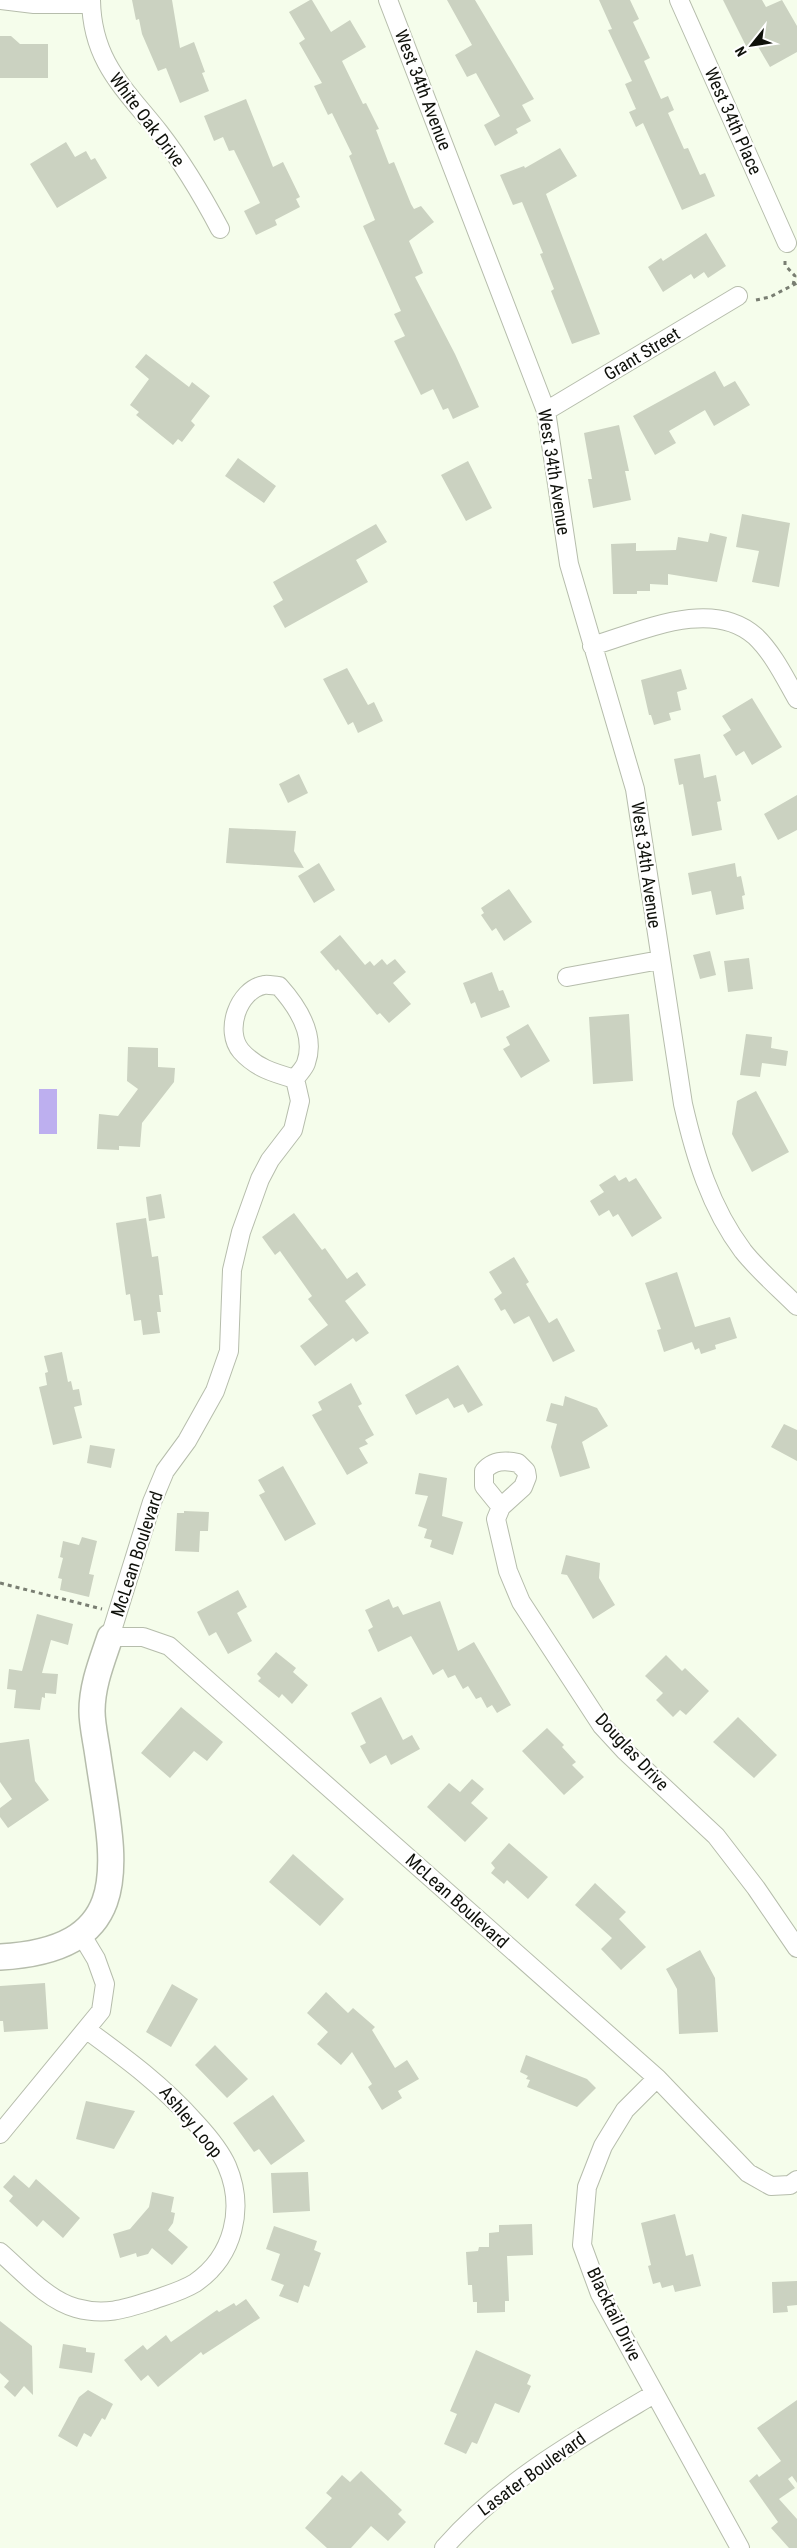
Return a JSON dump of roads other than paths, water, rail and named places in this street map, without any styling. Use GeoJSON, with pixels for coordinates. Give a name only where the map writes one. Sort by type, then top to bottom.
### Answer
{"type":"FeatureCollection","features":[{"type":"Feature","properties":{"kind":"street","name":"White Oak Drive"},"geometry":{"type":"LineString","coordinates":[[0,0],[34,4],[91,2],[92,25],[98,46],[108,68],[182,164],[220,229]]}},
{"type":"Feature","properties":{"kind":"street","name":"West 34th Avenue"},"geometry":{"type":"LineString","coordinates":[[388,0],[546,411],[568,564],[634,789],[682,1104],[694,1151],[706,1186],[723,1220],[744,1252],[797,1306]]}},
{"type":"Feature","properties":{"kind":"street","name":"West 34th Place"},"geometry":{"type":"LineString","coordinates":[[679,0],[788,242]]}},
{"type":"Feature","properties":{"kind":"street","name":"Grant Street"},"geometry":{"type":"LineString","coordinates":[[546,411],[738,296]]}},
{"type":"Feature","properties":{"kind":"street"},"geometry":{"type":"LineString","coordinates":[[592,646],[684,619],[709,616],[732,622],[754,636],[774,660],[797,699]]}},
{"type":"Feature","properties":{"kind":"street"},"geometry":{"type":"LineString","coordinates":[[567,977],[660,960]]}},
{"type":"Feature","properties":{"kind":"street"},"geometry":{"type":"LineString","coordinates":[[264,985],[279,986],[294,1003],[304,1021],[308,1049],[306,1064],[295,1079],[261,1068],[240,1050],[233,1032],[236,1012],[248,993],[264,985]]}},
{"type":"Feature","properties":{"kind":"street","name":"McLean Boulevard"},"geometry":{"type":"LineString","coordinates":[[0,1958],[47,1952],[81,1934],[92,1926],[97,1918],[111,1881],[110,1843],[92,1712],[94,1687],[119,1613],[152,1502],[165,1471],[187,1441],[215,1392],[229,1351],[232,1270],[241,1232],[256,1186],[270,1160],[293,1130],[300,1102],[295,1079]]}},
{"type":"Feature","properties":{"kind":"street","name":"Douglas Drive"},"geometry":{"type":"LineString","coordinates":[[501,1507],[496,1519],[500,1542],[508,1571],[521,1602],[602,1726],[625,1751],[716,1836],[756,1888],[797,1948]]}},
{"type":"Feature","properties":{"kind":"street","name":"McLean Boulevard"},"geometry":{"type":"LineString","coordinates":[[110,1637],[143,1637],[169,1646],[657,2078],[748,2173],[772,2186],[794,2182]]}},
{"type":"Feature","properties":{"kind":"street"},"geometry":{"type":"LineString","coordinates":[[0,2134],[101,2011],[105,1984],[96,1958],[81,1934]]}},
{"type":"Feature","properties":{"kind":"street","name":"Ashley Loop"},"geometry":{"type":"LineString","coordinates":[[0,2252],[53,2296],[74,2307],[97,2312],[121,2311],[177,2292],[195,2283],[224,2255],[232,2236],[237,2212],[234,2188],[227,2165],[211,2140],[152,2078],[87,2030]]}},
{"type":"Feature","properties":{"kind":"street","name":"Blacktail Drive"},"geometry":{"type":"LineString","coordinates":[[657,2078],[625,2110],[603,2146],[587,2187],[582,2245],[600,2294],[740,2548]]}},
{"type":"Feature","properties":{"kind":"street","name":"Lasater Boulevard"},"geometry":{"type":"LineString","coordinates":[[444,2548],[465,2524],[556,2452],[654,2394]]}}]}
